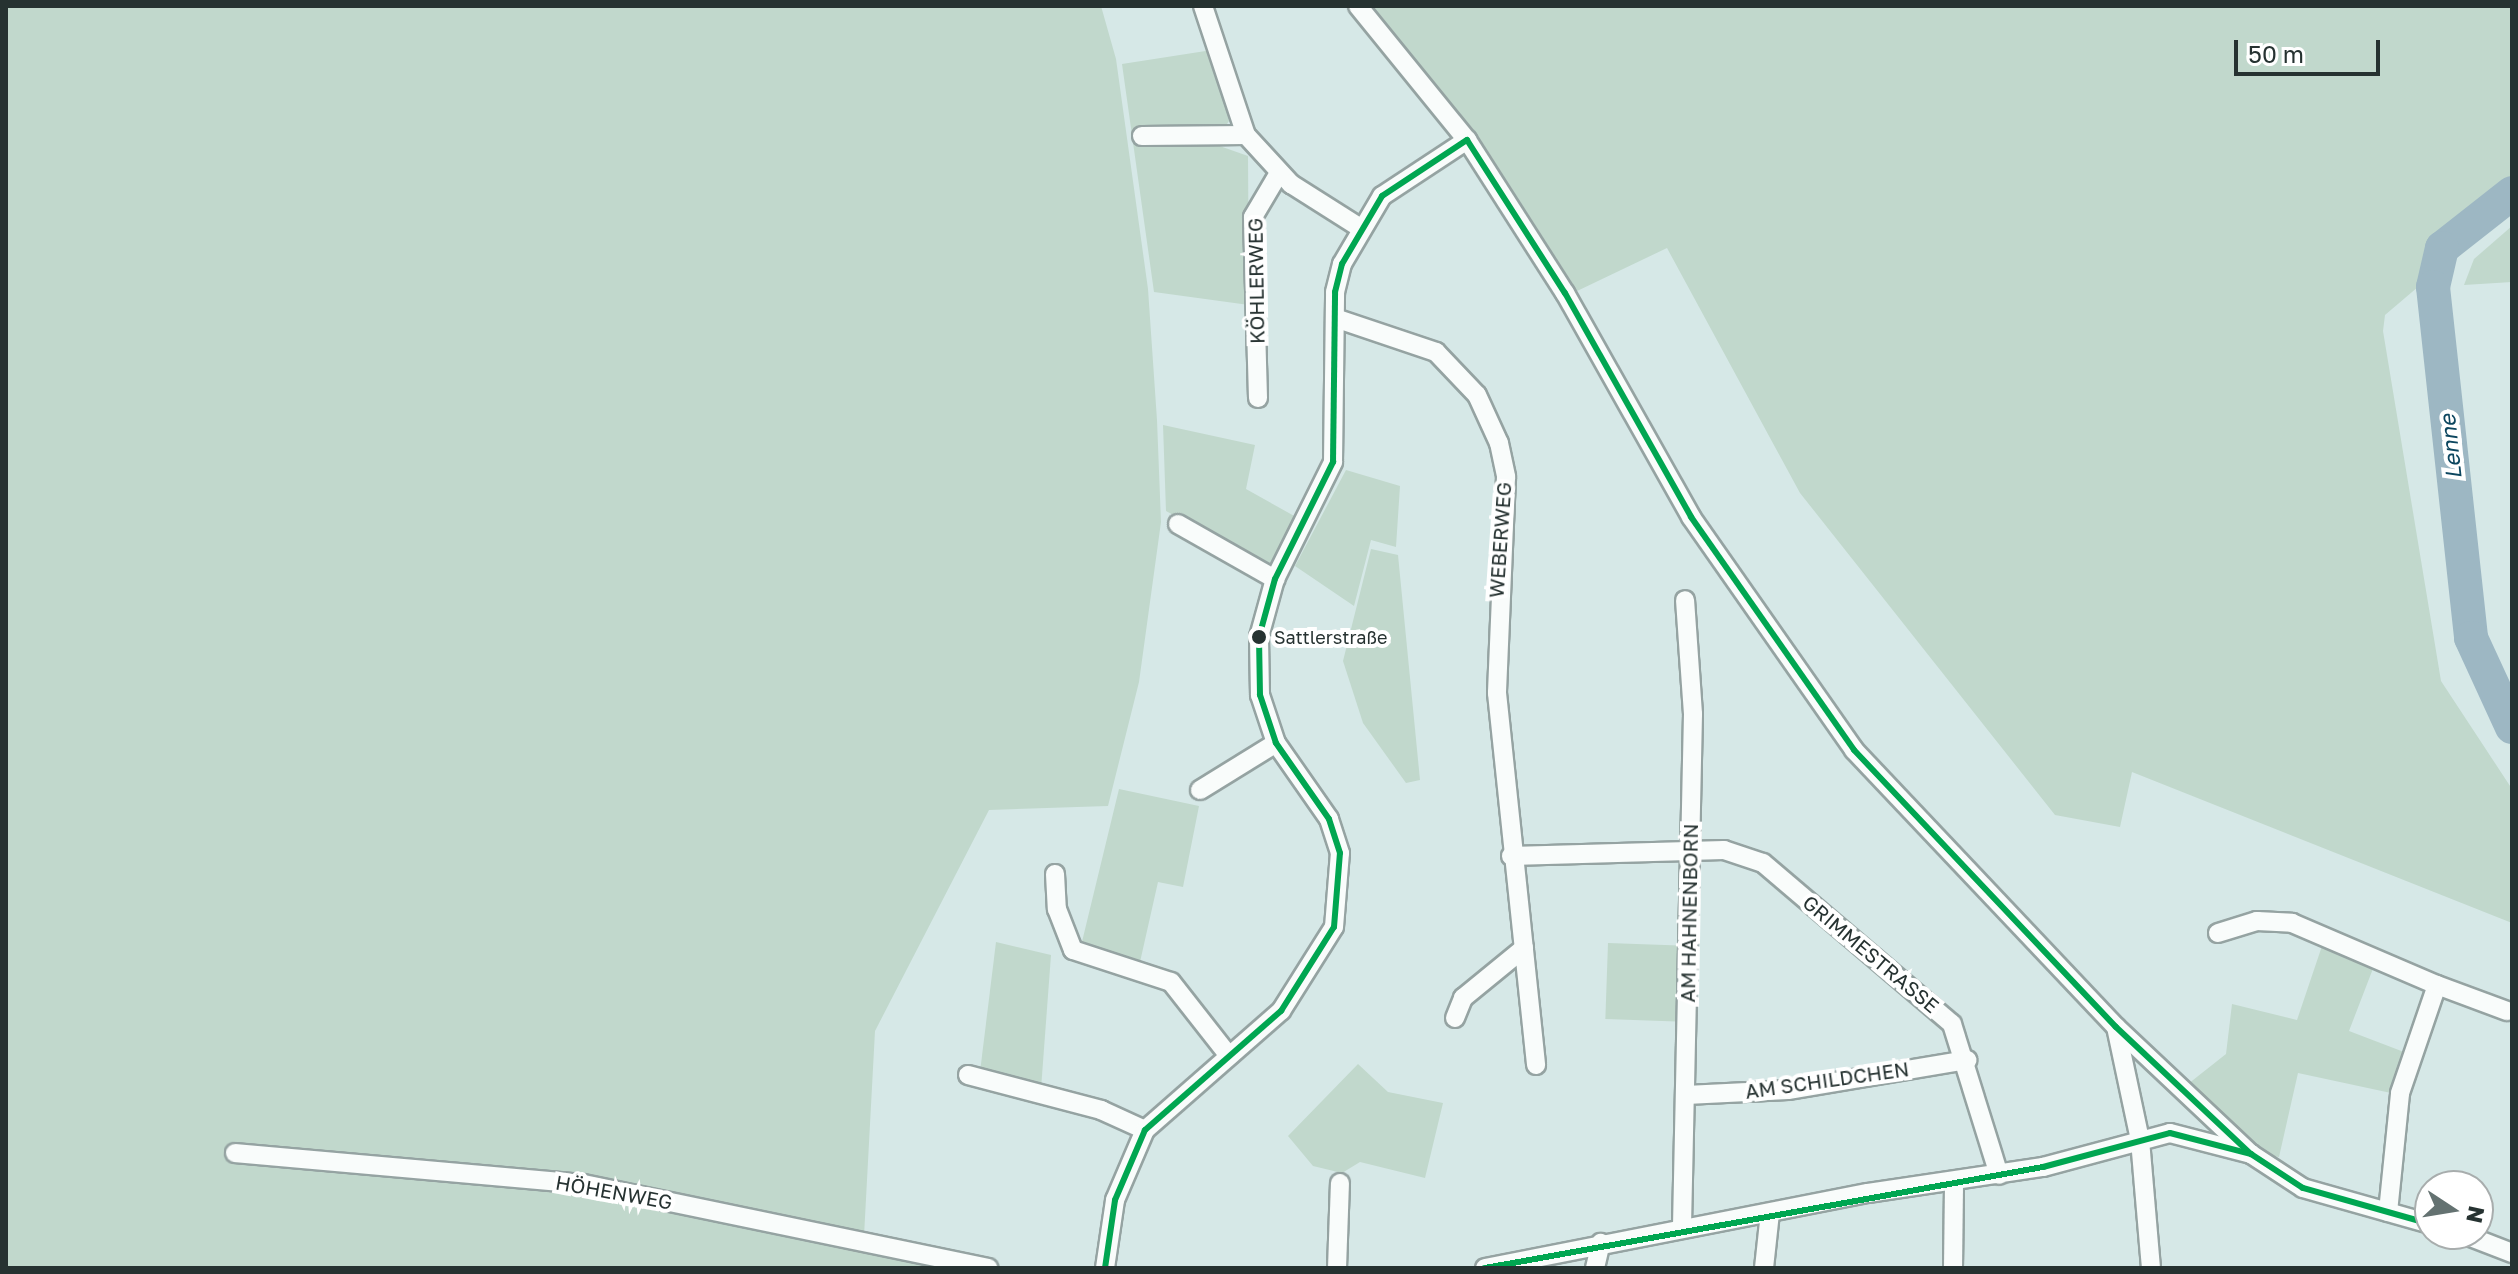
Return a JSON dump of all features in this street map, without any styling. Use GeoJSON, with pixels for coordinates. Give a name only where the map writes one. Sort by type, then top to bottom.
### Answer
{"type":"FeatureCollection","features":[{"type":"Feature","properties":{"kind":"street"},"geometry":{"type":"LineString","coordinates":[[1203,6],[1246,135],[1279,173],[1359,227]]}},
{"type":"Feature","properties":{"kind":"street"},"geometry":{"type":"LineString","coordinates":[[1358,6],[1467,140],[1565,293],[1691,517],[1828,716],[2116,1027],[2251,1154],[2303,1188],[2414,1219]]}},
{"type":"Feature","properties":{"kind":"street"},"geometry":{"type":"LineString","coordinates":[[1142,136],[1246,135]]}},
{"type":"Feature","properties":{"kind":"street"},"geometry":{"type":"LineString","coordinates":[[1105,1268],[1115,1200],[1145,1130],[1229,1056],[1301,985],[1327,944],[1343,890],[1329,819],[1276,743],[1257,658],[1275,579],[1333,462],[1338,279],[1359,227],[1382,196],[1467,140]]}},
{"type":"Feature","properties":{"kind":"street","name":"KÖHLERWEG"},"geometry":{"type":"LineString","coordinates":[[1258,398],[1253,217],[1279,173]]}},
{"type":"Feature","properties":{"kind":"street","name":"WEBERWEG"},"geometry":{"type":"LineString","coordinates":[[1335,318],[1436,352],[1477,395],[1499,443],[1506,477],[1496,680],[1511,856],[1536,1065]]}},
{"type":"Feature","properties":{"kind":"street"},"geometry":{"type":"LineString","coordinates":[[1178,524],[1275,579]]}},
{"type":"Feature","properties":{"kind":"street","name":"AM HAHNENBORN"},"geometry":{"type":"LineString","coordinates":[[1682,1226],[1690,854],[1685,600]]}},
{"type":"Feature","properties":{"kind":"street"},"geometry":{"type":"LineString","coordinates":[[1200,790],[1276,743]]}},
{"type":"Feature","properties":{"kind":"street","name":"GRIMMESTRASSE"},"geometry":{"type":"LineString","coordinates":[[1690,854],[1734,851],[1763,863],[1942,1011],[1968,1060],[1999,1175]]}},
{"type":"Feature","properties":{"kind":"street"},"geometry":{"type":"LineString","coordinates":[[1511,856],[1690,854]]}},
{"type":"Feature","properties":{"kind":"street"},"geometry":{"type":"LineString","coordinates":[[1055,874],[1057,909],[1073,950],[1171,982],[1229,1056]]}},
{"type":"Feature","properties":{"kind":"street"},"geometry":{"type":"LineString","coordinates":[[2218,933],[2257,921],[2292,923],[2437,985],[2507,1011]]}},
{"type":"Feature","properties":{"kind":"street"},"geometry":{"type":"LineString","coordinates":[[1455,1018],[1463,998],[1524,948]]}},
{"type":"Feature","properties":{"kind":"street"},"geometry":{"type":"LineString","coordinates":[[2388,1212],[2400,1093],[2437,985]]}},
{"type":"Feature","properties":{"kind":"street"},"geometry":{"type":"LineString","coordinates":[[2116,1027],[2140,1140],[2151,1268]]}},
{"type":"Feature","properties":{"kind":"street","name":"AM SCHILDCHEN"},"geometry":{"type":"LineString","coordinates":[[1686,1095],[1788,1090],[1968,1060]]}},
{"type":"Feature","properties":{"kind":"street"},"geometry":{"type":"LineString","coordinates":[[968,1075],[1101,1110],[1145,1130]]}},
{"type":"Feature","properties":{"kind":"street"},"geometry":{"type":"LineString","coordinates":[[1485,1268],[1682,1226],[1999,1175],[2140,1140],[2182,1134],[2251,1154]]}},
{"type":"Feature","properties":{"kind":"street","name":"HÖHENWEG"},"geometry":{"type":"LineString","coordinates":[[235,1153],[583,1184],[988,1268]]}},
{"type":"Feature","properties":{"kind":"street"},"geometry":{"type":"LineString","coordinates":[[1953,1268],[1954,1182]]}},
{"type":"Feature","properties":{"kind":"street"},"geometry":{"type":"LineString","coordinates":[[1337,1268],[1340,1183]]}},
{"type":"Feature","properties":{"kind":"street"},"geometry":{"type":"LineString","coordinates":[[1764,1268],[1770,1213]]}},
{"type":"Feature","properties":{"kind":"street"},"geometry":{"type":"LineString","coordinates":[[1595,1268],[1601,1243]]}},
{"type":"Feature","properties":{"kind":"green space"},"geometry":{"type":"Polygon","coordinates":[[[6,6],[1101,6],[1116,59],[1148,289],[1157,420],[1161,522],[1139,682],[1108,806],[989,810],[875,1031],[864,1236],[990,1268],[6,1268],[6,6]]]}},
{"type":"Feature","properties":{"kind":"green space"},"geometry":{"type":"Polygon","coordinates":[[[1352,6],[2512,6],[2512,207],[2385,315],[2383,331],[2441,681],[2512,789],[2512,923],[2132,772],[2120,827],[2055,815],[1800,493],[1667,248],[1575,292],[1474,137],[1352,6]]]}},
{"type":"Feature","properties":{"kind":"green space"},"geometry":{"type":"Polygon","coordinates":[[[1212,50],[1229,121],[1214,144],[1248,156],[1249,305],[1154,292],[1122,64],[1212,50]]]}},
{"type":"Feature","properties":{"kind":"green space"},"geometry":{"type":"Polygon","coordinates":[[[2512,226],[2512,282],[2464,285],[2474,259],[2512,226]]]}},
{"type":"Feature","properties":{"kind":"green space"},"geometry":{"type":"Polygon","coordinates":[[[1163,425],[1255,445],[1246,489],[1296,517],[1270,568],[1166,511],[1163,425]]]}},
{"type":"Feature","properties":{"kind":"green space"},"geometry":{"type":"Polygon","coordinates":[[[1346,470],[1400,486],[1396,547],[1371,540],[1354,606],[1295,566],[1346,470]]]}},
{"type":"Feature","properties":{"kind":"green space"},"geometry":{"type":"Polygon","coordinates":[[[1371,549],[1398,555],[1420,780],[1406,783],[1363,723],[1343,661],[1371,549]]]}},
{"type":"Feature","properties":{"kind":"green space"},"geometry":{"type":"Polygon","coordinates":[[[1119,789],[1199,806],[1183,887],[1158,882],[1140,962],[1080,950],[1119,789]]]}},
{"type":"Feature","properties":{"kind":"green space"},"geometry":{"type":"Polygon","coordinates":[[[996,942],[1051,955],[1041,1089],[980,1072],[996,942]]]}},
{"type":"Feature","properties":{"kind":"green space"},"geometry":{"type":"Polygon","coordinates":[[[1608,943],[1679,945],[1676,1021],[1605,1019],[1608,943]]]}},
{"type":"Feature","properties":{"kind":"green space"},"geometry":{"type":"Polygon","coordinates":[[[2322,946],[2374,966],[2349,1031],[2404,1052],[2391,1093],[2298,1073],[2279,1157],[2261,1154],[2188,1084],[2226,1054],[2232,1004],[2297,1020],[2322,946]]]}},
{"type":"Feature","properties":{"kind":"green space"},"geometry":{"type":"Polygon","coordinates":[[[1358,1064],[1388,1092],[1443,1103],[1425,1178],[1360,1162],[1342,1173],[1313,1166],[1288,1136],[1358,1064]]]}},
{"type":"Feature","properties":{"kind":"waterway","name":"Lenne"},"geometry":{"type":"LineString","coordinates":[[2512,193],[2442,248],[2433,287],[2471,638],[2512,727]]}},
{"type":"Feature","properties":{"kind":"transit line"},"geometry":{"type":"LineString","coordinates":[[1105,1268],[1115,1200],[1145,1130],[1281,1011],[1334,927],[1340,853],[1329,819],[1276,743],[1260,695],[1259,637],[1275,579],[1333,462],[1335,292],[1342,264],[1382,196],[1467,140],[1565,293],[1691,517],[1854,750],[2116,1027],[2251,1154]]}},
{"type":"Feature","properties":{"kind":"transit line"},"geometry":{"type":"LineString","coordinates":[[1485,1268],[2043,1167],[2170,1133],[2251,1154],[2303,1188],[2414,1219]]}},
{"type":"Feature","properties":{"kind":"place","name":"Sattlerstraße"},"geometry":{"type":"Point","coordinates":[1259,637]}}]}
